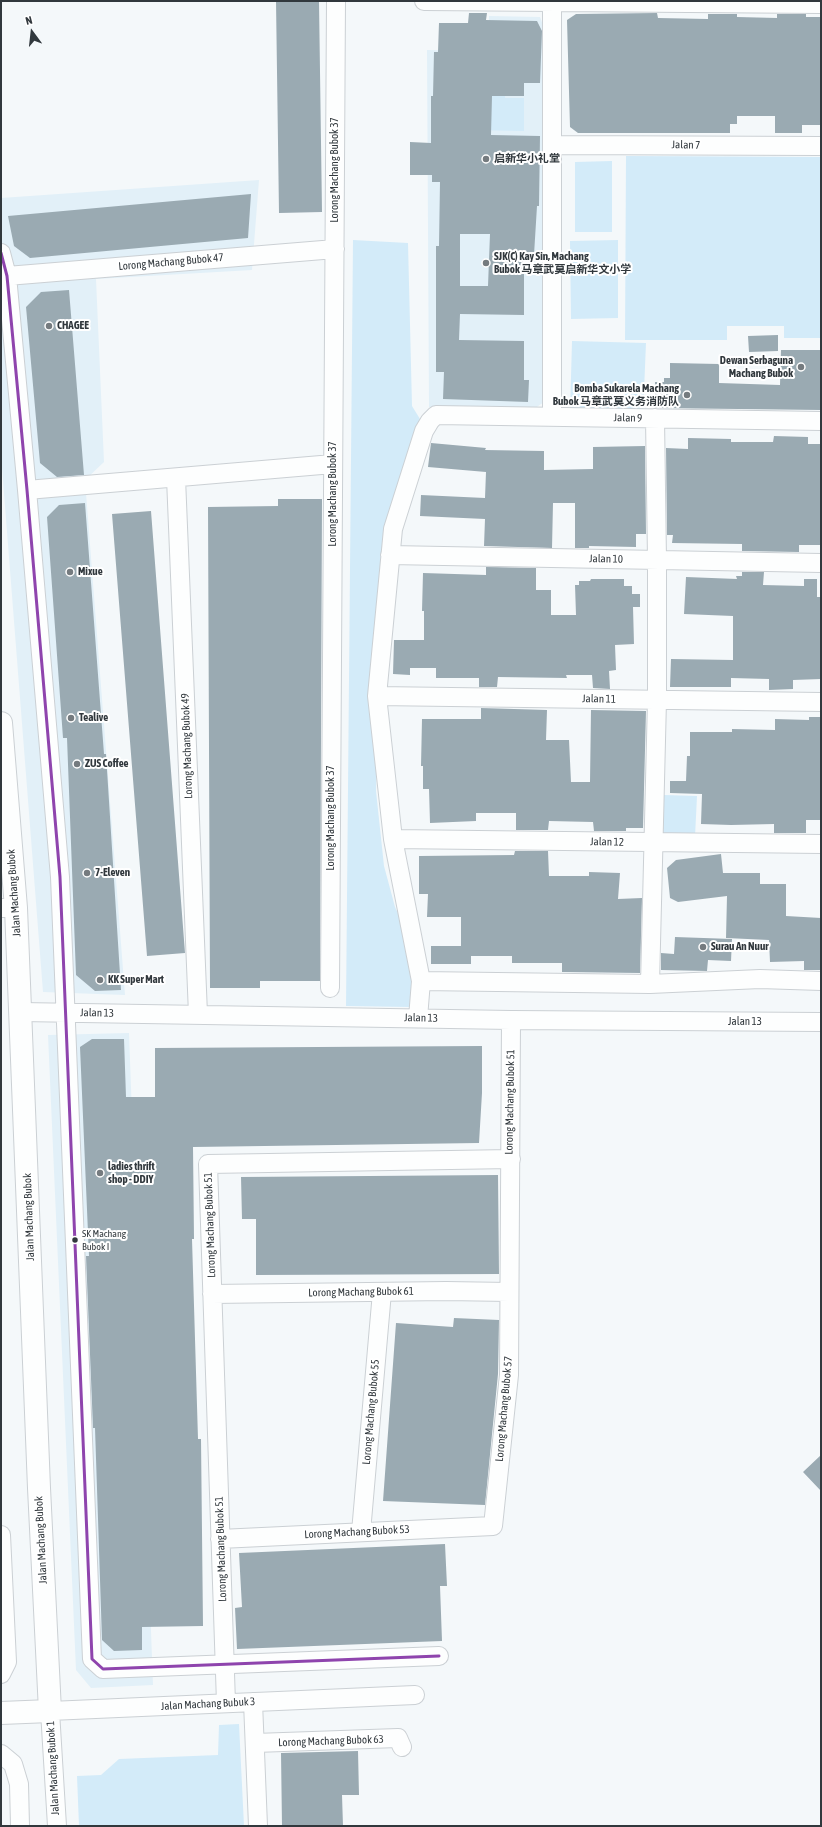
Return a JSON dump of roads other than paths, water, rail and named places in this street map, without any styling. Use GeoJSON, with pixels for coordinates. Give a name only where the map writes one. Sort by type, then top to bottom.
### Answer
{"type":"FeatureCollection","features":[{"type":"Feature","properties":{"kind":"main road","name":"Jalan Machang Bubok"},"geometry":{"type":"LineString","coordinates":[[1,723],[9,908],[21,1012],[39,1488],[50,1711]]}},
{"type":"Feature","properties":{"kind":"main road","name":"Jalan Machang Bubuk 3"},"geometry":{"type":"LineString","coordinates":[[1,1713],[50,1711]]}},
{"type":"Feature","properties":{"kind":"street","name":"Lorong Machang Bubok 37"},"geometry":{"type":"LineString","coordinates":[[330,988],[336,1]]}},
{"type":"Feature","properties":{"kind":"street"},"geometry":{"type":"LineString","coordinates":[[424,1],[821,4]]}},
{"type":"Feature","properties":{"kind":"street"},"geometry":{"type":"LineString","coordinates":[[552,2],[552,417]]}},
{"type":"Feature","properties":{"kind":"street","name":"Jalan 7"},"geometry":{"type":"LineString","coordinates":[[552,145],[821,146]]}},
{"type":"Feature","properties":{"kind":"street","name":"Lorong Machang Bubok 47"},"geometry":{"type":"LineString","coordinates":[[7,276],[335,249]]}},
{"type":"Feature","properties":{"kind":"street"},"geometry":{"type":"LineString","coordinates":[[1,253],[7,276],[60,877],[64,1013],[92,1659],[103,1670],[439,1656]]}},
{"type":"Feature","properties":{"kind":"street","name":"Jalan 9"},"geometry":{"type":"LineString","coordinates":[[390,555],[393,529],[424,431],[436,415],[821,421]]}},
{"type":"Feature","properties":{"kind":"street"},"geometry":{"type":"LineString","coordinates":[[650,984],[657,700],[655,418]]}},
{"type":"Feature","properties":{"kind":"street"},"geometry":{"type":"LineString","coordinates":[[27,490],[333,464]]}},
{"type":"Feature","properties":{"kind":"street","name":"Lorong Machang Bubok 49"},"geometry":{"type":"LineString","coordinates":[[176,478],[198,1014]]}},
{"type":"Feature","properties":{"kind":"street"},"geometry":{"type":"LineString","coordinates":[[390,555],[378,696],[392,839],[421,980],[418,1018]]}},
{"type":"Feature","properties":{"kind":"street","name":"Jalan 10"},"geometry":{"type":"LineString","coordinates":[[390,555],[821,563]]}},
{"type":"Feature","properties":{"kind":"street","name":"Jalan 11"},"geometry":{"type":"LineString","coordinates":[[378,696],[821,702]]}},
{"type":"Feature","properties":{"kind":"street","name":"Jalan 12"},"geometry":{"type":"LineString","coordinates":[[392,839],[821,844]]}},
{"type":"Feature","properties":{"kind":"street"},"geometry":{"type":"LineString","coordinates":[[421,980],[650,984],[760,979],[821,981]]}},
{"type":"Feature","properties":{"kind":"street","name":"Jalan 13"},"geometry":{"type":"LineString","coordinates":[[21,1012],[511,1020],[821,1022]]}},
{"type":"Feature","properties":{"kind":"street","name":"Lorong Machang Bubok 51"},"geometry":{"type":"LineString","coordinates":[[226,1703],[208,1164],[511,1159],[511,1020]]}},
{"type":"Feature","properties":{"kind":"street","name":"Lorong Machang Bubok 57"},"geometry":{"type":"LineString","coordinates":[[493,1526],[509,1375],[511,1159]]}},
{"type":"Feature","properties":{"kind":"street","name":"Lorong Machang Bubok 55"},"geometry":{"type":"LineString","coordinates":[[361,1532],[382,1292]]}},
{"type":"Feature","properties":{"kind":"street","name":"Lorong Machang Bubok 61"},"geometry":{"type":"LineString","coordinates":[[212,1294],[509,1292]]}},
{"type":"Feature","properties":{"kind":"street","name":"Lorong Machang Bubok 53"},"geometry":{"type":"LineString","coordinates":[[220,1539],[493,1526]]}},
{"type":"Feature","properties":{"kind":"street"},"geometry":{"type":"LineString","coordinates":[[1,1544],[7,1662],[1,1674]]}},
{"type":"Feature","properties":{"kind":"street","name":"Jalan Machang Bubuk 3"},"geometry":{"type":"LineString","coordinates":[[50,1711],[415,1695]]}},
{"type":"Feature","properties":{"kind":"street"},"geometry":{"type":"LineString","coordinates":[[253,1702],[258,1826]]}},
{"type":"Feature","properties":{"kind":"street","name":"Jalan Machang Bubok 1"},"geometry":{"type":"LineString","coordinates":[[50,1711],[57,1826]]}},
{"type":"Feature","properties":{"kind":"street","name":"Lorong Machang Bubok 63"},"geometry":{"type":"LineString","coordinates":[[254,1743],[398,1738],[402,1747]]}},
{"type":"Feature","properties":{"kind":"street"},"geometry":{"type":"LineString","coordinates":[[1,1754],[14,1764],[19,1784],[20,1826]]}},
{"type":"Feature","properties":{"kind":"place","name":"启新华小礼堂"},"geometry":{"type":"Point","coordinates":[486,159]}},
{"type":"Feature","properties":{"kind":"place","name":"SJK(C) Kay Sin, Machang Bubok 马章武莫启新华文小学"},"geometry":{"type":"Point","coordinates":[486,263]}},
{"type":"Feature","properties":{"kind":"place","name":"CHAGEE"},"geometry":{"type":"Point","coordinates":[49,326]}},
{"type":"Feature","properties":{"kind":"place","name":"Dewan Serbaguna Machang Bubok"},"geometry":{"type":"Point","coordinates":[801,367]}},
{"type":"Feature","properties":{"kind":"place","name":"Bomba Sukarela Machang Bubok 马章武莫义务消防队"},"geometry":{"type":"Point","coordinates":[687,395]}},
{"type":"Feature","properties":{"kind":"place","name":"Mixue"},"geometry":{"type":"Point","coordinates":[70,572]}},
{"type":"Feature","properties":{"kind":"place","name":"Tealive"},"geometry":{"type":"Point","coordinates":[71,718]}},
{"type":"Feature","properties":{"kind":"place","name":"ZUS Coffee"},"geometry":{"type":"Point","coordinates":[77,764]}},
{"type":"Feature","properties":{"kind":"place","name":"7-Eleven"},"geometry":{"type":"Point","coordinates":[87,873]}},
{"type":"Feature","properties":{"kind":"place","name":"Surau An Nuur"},"geometry":{"type":"Point","coordinates":[703,947]}},
{"type":"Feature","properties":{"kind":"place","name":"KK Super Mart"},"geometry":{"type":"Point","coordinates":[100,980]}},
{"type":"Feature","properties":{"kind":"place","name":"ladies thrift shop - DDIY"},"geometry":{"type":"Point","coordinates":[100,1173]}},
{"type":"Feature","properties":{"kind":"place","name":"SK Machang Bubok I"},"geometry":{"type":"Point","coordinates":[75,1240]}}]}
